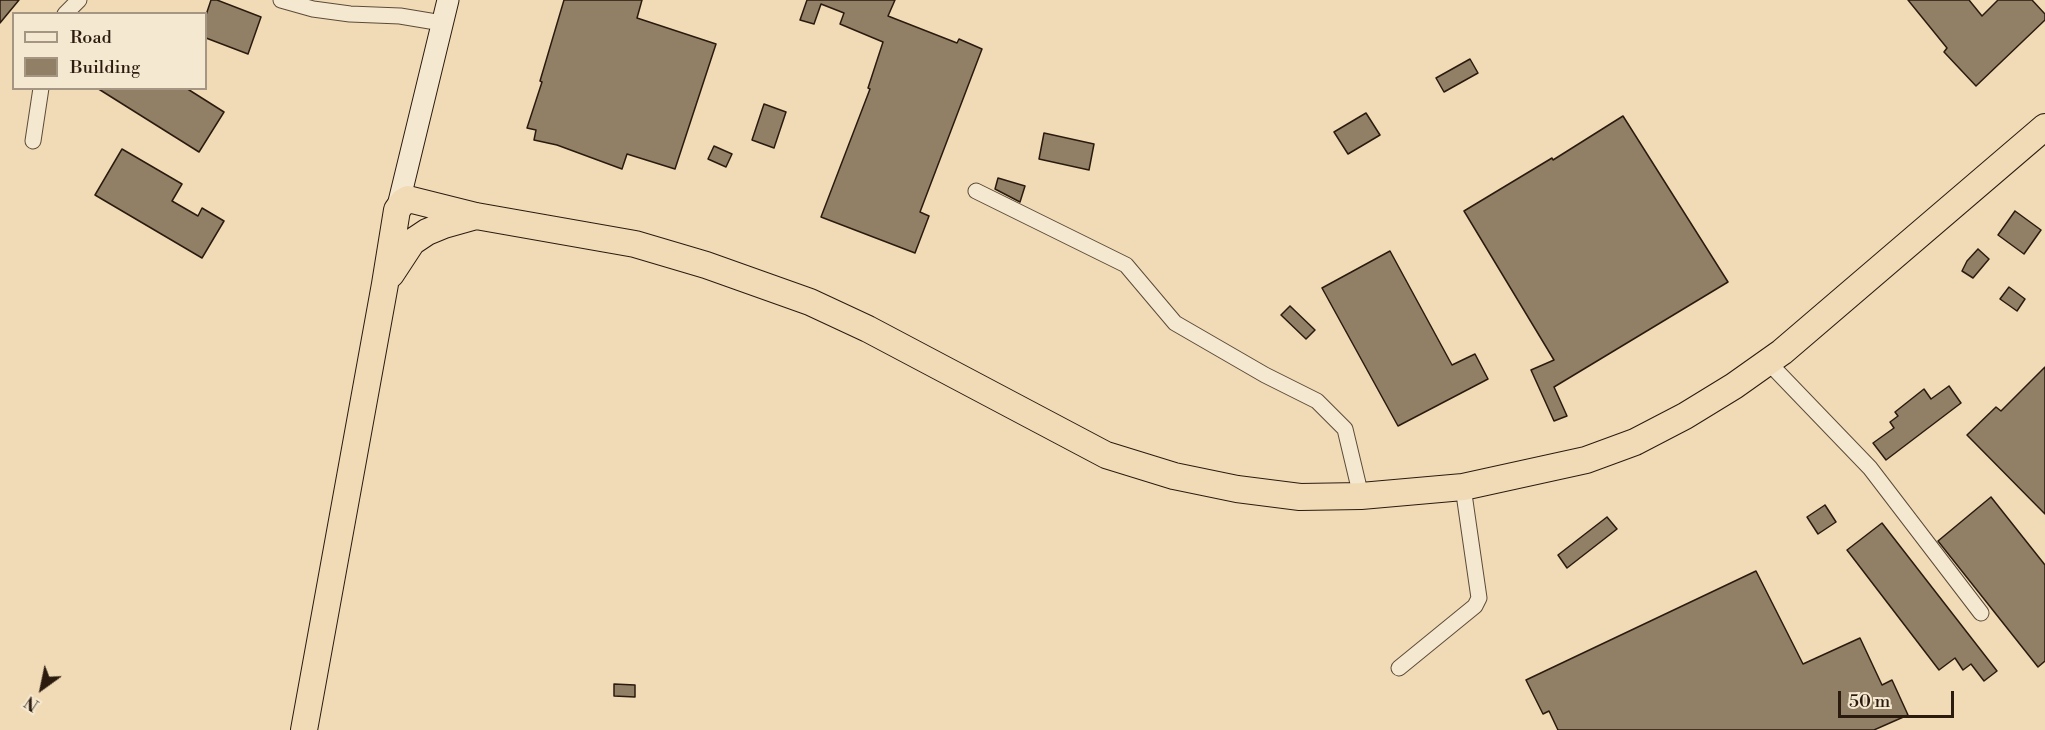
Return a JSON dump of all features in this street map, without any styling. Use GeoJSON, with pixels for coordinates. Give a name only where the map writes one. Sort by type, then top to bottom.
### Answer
{"type":"FeatureCollection","features":[{"type":"Feature","properties":{"kind":"highway"},"geometry":{"type":"LineString","coordinates":[[304,730],[397,210],[403,202],[415,200],[476,216],[635,244],[706,265],[810,302],[868,329],[1106,455],[1174,476],[1237,489],[1300,497],[1361,496],[1463,487],[1587,460],[1635,442],[1685,416],[1734,386],[1782,352],[2045,127]]}},
{"type":"Feature","properties":{"kind":"highway"},"geometry":{"type":"LineString","coordinates":[[385,284],[412,242],[444,225],[476,216]]}},
{"type":"Feature","properties":{"kind":"main road"},"geometry":{"type":"LineString","coordinates":[[397,210],[448,0]]}},
{"type":"Feature","properties":{"kind":"street"},"geometry":{"type":"LineString","coordinates":[[68,12],[78,0]]}},
{"type":"Feature","properties":{"kind":"street"},"geometry":{"type":"LineString","coordinates":[[281,0],[313,9],[350,14],[400,16],[442,23]]}},
{"type":"Feature","properties":{"kind":"street"},"geometry":{"type":"LineString","coordinates":[[33,141],[41,90]]}},
{"type":"Feature","properties":{"kind":"street"},"geometry":{"type":"LineString","coordinates":[[976,191],[1126,266],[1175,323],[1265,375],[1317,401],[1345,429],[1361,496]]}},
{"type":"Feature","properties":{"kind":"street"},"geometry":{"type":"LineString","coordinates":[[1768,362],[1870,468],[1981,613]]}},
{"type":"Feature","properties":{"kind":"street"},"geometry":{"type":"LineString","coordinates":[[1399,668],[1474,606],[1479,598],[1463,487]]}},
{"type":"Feature","properties":{"kind":"building"},"geometry":{"type":"Polygon","coordinates":[[[0,0],[19,0],[0,23],[0,0]]]}},
{"type":"Feature","properties":{"kind":"building"},"geometry":{"type":"Polygon","coordinates":[[[211,0],[217,0],[261,17],[248,54],[207,38],[207,12],[211,0]]]}},
{"type":"Feature","properties":{"kind":"building"},"geometry":{"type":"Polygon","coordinates":[[[564,0],[642,0],[637,18],[716,44],[675,169],[627,154],[622,169],[557,145],[534,140],[536,130],[527,128],[564,0]]]}},
{"type":"Feature","properties":{"kind":"building"},"geometry":{"type":"Polygon","coordinates":[[[807,0],[895,0],[888,16],[957,43],[959,39],[982,49],[920,212],[929,216],[915,253],[821,217],[870,89],[868,88],[883,42],[840,24],[844,13],[821,4],[814,24],[800,20],[807,0]]]}},
{"type":"Feature","properties":{"kind":"building"},"geometry":{"type":"Polygon","coordinates":[[[1908,0],[1969,0],[1982,16],[1998,0],[2032,0],[2045,14],[2045,20],[1976,86],[1944,52],[1947,48],[1908,0]]]}},
{"type":"Feature","properties":{"kind":"building"},"geometry":{"type":"Polygon","coordinates":[[[1470,59],[1478,73],[1444,92],[1436,78],[1470,59]]]}},
{"type":"Feature","properties":{"kind":"building"},"geometry":{"type":"Polygon","coordinates":[[[100,90],[189,90],[224,112],[199,152],[100,90]]]}},
{"type":"Feature","properties":{"kind":"building"},"geometry":{"type":"Polygon","coordinates":[[[764,104],[786,112],[774,148],[752,140],[764,104]]]}},
{"type":"Feature","properties":{"kind":"building"},"geometry":{"type":"Polygon","coordinates":[[[1366,113],[1380,135],[1348,154],[1334,132],[1366,113]]]}},
{"type":"Feature","properties":{"kind":"building"},"geometry":{"type":"Polygon","coordinates":[[[1623,116],[1728,282],[1554,387],[1567,416],[1554,421],[1531,370],[1554,360],[1464,211],[1552,158],[1553,160],[1623,116]]]}},
{"type":"Feature","properties":{"kind":"building"},"geometry":{"type":"Polygon","coordinates":[[[1044,133],[1094,144],[1089,170],[1039,159],[1044,133]]]}},
{"type":"Feature","properties":{"kind":"building"},"geometry":{"type":"Polygon","coordinates":[[[714,146],[732,154],[726,167],[708,159],[714,146]]]}},
{"type":"Feature","properties":{"kind":"building"},"geometry":{"type":"Polygon","coordinates":[[[122,149],[182,184],[172,201],[198,216],[202,208],[224,221],[202,258],[95,195],[122,149]]]}},
{"type":"Feature","properties":{"kind":"building"},"geometry":{"type":"Polygon","coordinates":[[[998,178],[1025,186],[1020,202],[995,189],[998,178]]]}},
{"type":"Feature","properties":{"kind":"building"},"geometry":{"type":"Polygon","coordinates":[[[2015,211],[2041,230],[2024,254],[1998,235],[2015,211]]]}},
{"type":"Feature","properties":{"kind":"building"},"geometry":{"type":"Polygon","coordinates":[[[1978,249],[1989,259],[1973,278],[1962,271],[1967,261],[1978,249]]]}},
{"type":"Feature","properties":{"kind":"building"},"geometry":{"type":"Polygon","coordinates":[[[1390,251],[1452,365],[1475,354],[1488,379],[1398,426],[1322,288],[1390,251]]]}},
{"type":"Feature","properties":{"kind":"building"},"geometry":{"type":"Polygon","coordinates":[[[2009,287],[2025,299],[2017,311],[2000,299],[2009,287]]]}},
{"type":"Feature","properties":{"kind":"building"},"geometry":{"type":"Polygon","coordinates":[[[1290,306],[1315,330],[1306,339],[1281,315],[1290,306]]]}},
{"type":"Feature","properties":{"kind":"building"},"geometry":{"type":"Polygon","coordinates":[[[2045,367],[2045,514],[1967,435],[1996,407],[2001,411],[2045,367]]]}},
{"type":"Feature","properties":{"kind":"building"},"geometry":{"type":"Polygon","coordinates":[[[1949,386],[1961,403],[1886,460],[1873,443],[1894,428],[1890,422],[1898,416],[1895,412],[1924,389],[1931,399],[1949,386]]]}},
{"type":"Feature","properties":{"kind":"building"},"geometry":{"type":"Polygon","coordinates":[[[1991,497],[2045,565],[2045,661],[2038,667],[1938,541],[1991,497]]]}},
{"type":"Feature","properties":{"kind":"building"},"geometry":{"type":"Polygon","coordinates":[[[1825,505],[1836,522],[1818,534],[1807,517],[1825,505]]]}},
{"type":"Feature","properties":{"kind":"building"},"geometry":{"type":"Polygon","coordinates":[[[1607,517],[1617,529],[1567,568],[1558,555],[1607,517]]]}},
{"type":"Feature","properties":{"kind":"building"},"geometry":{"type":"Polygon","coordinates":[[[1882,523],[1997,671],[1984,681],[1971,664],[1963,670],[1955,658],[1939,670],[1847,550],[1882,523]]]}},
{"type":"Feature","properties":{"kind":"building"},"geometry":{"type":"Polygon","coordinates":[[[1756,571],[1803,664],[1860,638],[1882,685],[1892,680],[1908,715],[1874,730],[1558,730],[1549,711],[1543,714],[1526,680],[1756,571]]]}},
{"type":"Feature","properties":{"kind":"building"},"geometry":{"type":"Polygon","coordinates":[[[614,684],[635,685],[635,697],[614,696],[614,684]]]}}]}
